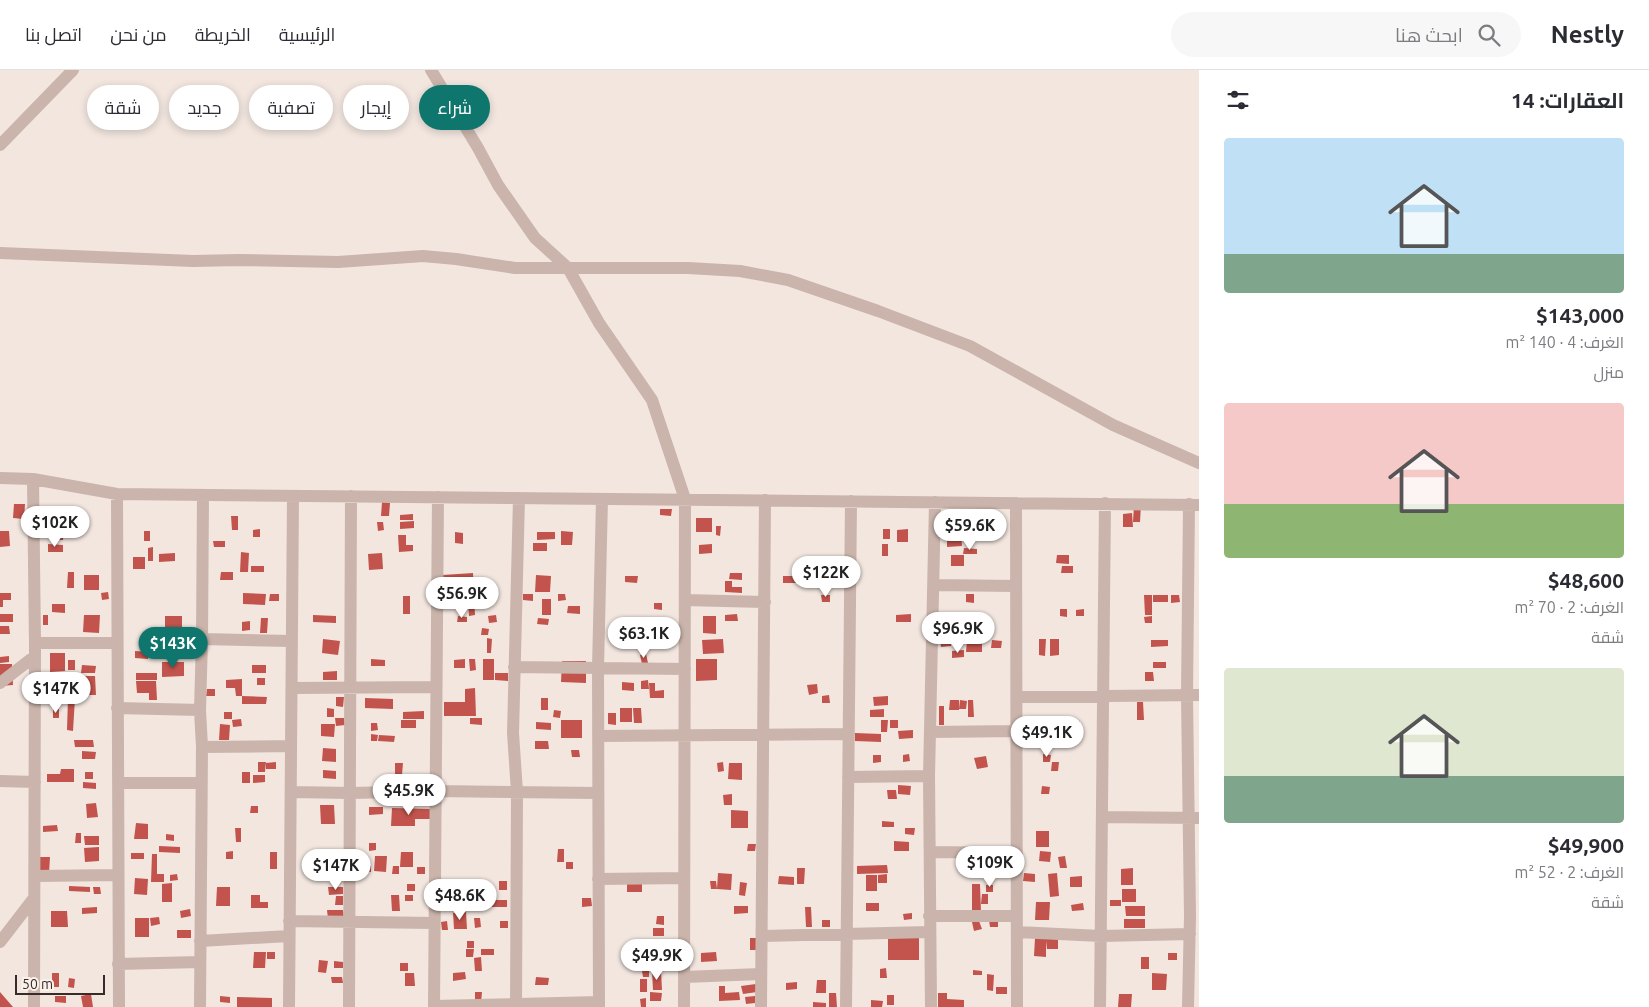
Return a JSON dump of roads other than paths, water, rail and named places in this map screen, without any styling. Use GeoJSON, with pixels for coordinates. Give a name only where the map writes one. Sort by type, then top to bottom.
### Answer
{"type":"FeatureCollection","features":[{"type":"Feature","properties":{"kind":"street"},"geometry":{"type":"LineString","coordinates":[[0,145],[73,70]]}},
{"type":"Feature","properties":{"kind":"street"},"geometry":{"type":"LineString","coordinates":[[431,70],[498,185],[535,238],[568,268],[599,323],[652,400],[685,500],[684,1007]]}},
{"type":"Feature","properties":{"kind":"street"},"geometry":{"type":"LineString","coordinates":[[0,253],[193,261],[338,262],[423,256],[515,268],[688,268],[740,271],[788,280],[878,311],[970,346],[1113,425],[1199,463]]}},
{"type":"Feature","properties":{"kind":"street"},"geometry":{"type":"LineString","coordinates":[[0,478],[33,479],[117,494],[1194,505],[1194,916],[1190,934],[1188,1007]]}},
{"type":"Feature","properties":{"kind":"street"},"geometry":{"type":"LineString","coordinates":[[33,479],[36,642],[34,1007]]}},
{"type":"Feature","properties":{"kind":"street"},"geometry":{"type":"LineString","coordinates":[[117,494],[118,1007]]}},
{"type":"Feature","properties":{"kind":"street"},"geometry":{"type":"LineString","coordinates":[[200,1007],[202,747],[200,710],[203,495]]}},
{"type":"Feature","properties":{"kind":"street"},"geometry":{"type":"LineString","coordinates":[[289,1007],[293,496]]}},
{"type":"Feature","properties":{"kind":"street"},"geometry":{"type":"LineString","coordinates":[[349,1007],[351,496]]}},
{"type":"Feature","properties":{"kind":"street"},"geometry":{"type":"LineString","coordinates":[[438,497],[434,1006],[598,1004],[598,668],[602,499]]}},
{"type":"Feature","properties":{"kind":"street"},"geometry":{"type":"LineString","coordinates":[[516,1006],[517,792],[513,733],[519,498]]}},
{"type":"Feature","properties":{"kind":"street"},"geometry":{"type":"LineString","coordinates":[[761,1007],[766,500]]}},
{"type":"Feature","properties":{"kind":"street"},"geometry":{"type":"LineString","coordinates":[[846,1007],[851,501]]}},
{"type":"Feature","properties":{"kind":"street"},"geometry":{"type":"LineString","coordinates":[[931,1007],[929,776],[935,502]]}},
{"type":"Feature","properties":{"kind":"street"},"geometry":{"type":"LineString","coordinates":[[1016,503],[1017,1007]]}},
{"type":"Feature","properties":{"kind":"street"},"geometry":{"type":"LineString","coordinates":[[1100,1007],[1105,504]]}},
{"type":"Feature","properties":{"kind":"street"},"geometry":{"type":"LineString","coordinates":[[934,585],[1016,586]]}},
{"type":"Feature","properties":{"kind":"street"},"geometry":{"type":"LineString","coordinates":[[685,600],[765,602]]}},
{"type":"Feature","properties":{"kind":"street"},"geometry":{"type":"LineString","coordinates":[[202,639],[291,641]]}},
{"type":"Feature","properties":{"kind":"street"},"geometry":{"type":"LineString","coordinates":[[36,642],[117,643]]}},
{"type":"Feature","properties":{"kind":"street"},"geometry":{"type":"LineString","coordinates":[[0,683],[36,656]]}},
{"type":"Feature","properties":{"kind":"street"},"geometry":{"type":"LineString","coordinates":[[514,667],[685,669]]}},
{"type":"Feature","properties":{"kind":"street"},"geometry":{"type":"LineString","coordinates":[[292,688],[436,687]]}},
{"type":"Feature","properties":{"kind":"street"},"geometry":{"type":"LineString","coordinates":[[1017,697],[1193,695]]}},
{"type":"Feature","properties":{"kind":"street"},"geometry":{"type":"LineString","coordinates":[[116,708],[200,710]]}},
{"type":"Feature","properties":{"kind":"street"},"geometry":{"type":"LineString","coordinates":[[930,732],[1017,731]]}},
{"type":"Feature","properties":{"kind":"street"},"geometry":{"type":"LineString","coordinates":[[598,736],[849,734]]}},
{"type":"Feature","properties":{"kind":"street"},"geometry":{"type":"LineString","coordinates":[[202,747],[291,746]]}},
{"type":"Feature","properties":{"kind":"street"},"geometry":{"type":"LineString","coordinates":[[848,777],[929,776]]}},
{"type":"Feature","properties":{"kind":"street"},"geometry":{"type":"LineString","coordinates":[[0,781],[35,782]]}},
{"type":"Feature","properties":{"kind":"street"},"geometry":{"type":"LineString","coordinates":[[118,783],[201,783]]}},
{"type":"Feature","properties":{"kind":"street"},"geometry":{"type":"LineString","coordinates":[[291,792],[598,793]]}},
{"type":"Feature","properties":{"kind":"street"},"geometry":{"type":"LineString","coordinates":[[1102,817],[1194,818]]}},
{"type":"Feature","properties":{"kind":"street"},"geometry":{"type":"LineString","coordinates":[[930,852],[1018,853]]}},
{"type":"Feature","properties":{"kind":"street"},"geometry":{"type":"LineString","coordinates":[[35,876],[118,875]]}},
{"type":"Feature","properties":{"kind":"street"},"geometry":{"type":"LineString","coordinates":[[598,879],[684,878]]}},
{"type":"Feature","properties":{"kind":"street"},"geometry":{"type":"LineString","coordinates":[[0,942],[34,898]]}},
{"type":"Feature","properties":{"kind":"street"},"geometry":{"type":"LineString","coordinates":[[929,916],[1017,916]]}},
{"type":"Feature","properties":{"kind":"street"},"geometry":{"type":"LineString","coordinates":[[290,921],[434,923]]}},
{"type":"Feature","properties":{"kind":"street"},"geometry":{"type":"LineString","coordinates":[[762,936],[929,932]]}},
{"type":"Feature","properties":{"kind":"street"},"geometry":{"type":"LineString","coordinates":[[1017,932],[1101,936],[1190,934]]}},
{"type":"Feature","properties":{"kind":"street"},"geometry":{"type":"LineString","coordinates":[[200,941],[289,936]]}},
{"type":"Feature","properties":{"kind":"street"},"geometry":{"type":"LineString","coordinates":[[118,964],[200,962]]}},
{"type":"Feature","properties":{"kind":"street"},"geometry":{"type":"LineString","coordinates":[[684,977],[762,974]]}}]}
